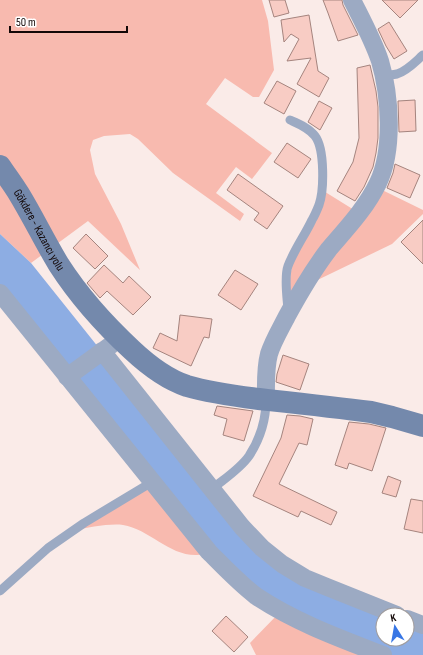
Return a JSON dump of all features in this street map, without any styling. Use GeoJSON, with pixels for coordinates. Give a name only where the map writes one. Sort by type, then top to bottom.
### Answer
{"type":"FeatureCollection","features":[{"type":"Feature","properties":{"kind":"street"},"geometry":{"type":"LineString","coordinates":[[266,400],[266,370],[269,354],[275,339],[316,266],[370,198],[379,182],[385,163],[388,145],[388,102],[380,61],[369,33],[352,0]]}},
{"type":"Feature","properties":{"kind":"street","name":"Gökdere - Kazancı yolu"},"geometry":{"type":"LineString","coordinates":[[0,166],[18,192],[60,265],[80,294],[119,338],[142,360],[160,373],[174,381],[205,391],[266,400],[371,412],[421,422]]}},
{"type":"Feature","properties":{"kind":"street"},"geometry":{"type":"LineString","coordinates":[[0,293],[71,374],[152,482],[209,552],[233,576],[256,595],[281,611],[308,625],[383,655]]}},
{"type":"Feature","properties":{"kind":"street"},"geometry":{"type":"LineString","coordinates":[[71,374],[119,338]]}},
{"type":"Feature","properties":{"kind":"street"},"geometry":{"type":"LineString","coordinates":[[98,354],[212,489],[242,527],[262,548],[282,564],[305,578],[377,607]]}},
{"type":"Feature","properties":{"kind":"lane"},"geometry":{"type":"LineString","coordinates":[[383,76],[398,74],[406,70],[423,55]]}},
{"type":"Feature","properties":{"kind":"lane"},"geometry":{"type":"LineString","coordinates":[[288,314],[286,282],[288,267],[319,205],[323,175],[320,149],[316,137],[308,129],[290,120]]}},
{"type":"Feature","properties":{"kind":"lane"},"geometry":{"type":"LineString","coordinates":[[212,489],[236,470],[249,456],[258,439],[263,424],[266,400]]}},
{"type":"Feature","properties":{"kind":"lane"},"geometry":{"type":"LineString","coordinates":[[0,591],[48,548],[84,523],[152,482]]}},
{"type":"Feature","properties":{"kind":"shaded area"},"geometry":{"type":"Polygon","coordinates":[[[0,0],[262,0],[268,21],[274,70],[259,97],[253,97],[225,78],[206,104],[272,153],[252,179],[236,167],[216,193],[244,214],[240,221],[173,173],[138,139],[130,134],[104,136],[93,140],[90,150],[95,174],[121,224],[140,270],[88,221],[31,263],[0,234],[0,0]]]}},
{"type":"Feature","properties":{"kind":"shaded area"},"geometry":{"type":"Polygon","coordinates":[[[376,187],[423,210],[423,214],[392,244],[303,287],[287,297],[294,253],[322,190],[359,213],[376,187]]]}},
{"type":"Feature","properties":{"kind":"shaded area"},"geometry":{"type":"Polygon","coordinates":[[[152,482],[209,552],[197,555],[177,551],[132,527],[123,525],[105,525],[74,530],[152,482]]]}},
{"type":"Feature","properties":{"kind":"shaded area"},"geometry":{"type":"Polygon","coordinates":[[[281,611],[383,655],[256,655],[250,643],[281,611]]]}},
{"type":"Feature","properties":{"kind":"water"},"geometry":{"type":"Polygon","coordinates":[[[0,234],[31,263],[242,527],[262,548],[375,611],[375,647],[415,647],[415,622],[423,625],[423,655],[383,655],[256,595],[0,293],[0,234]]]}},
{"type":"Feature","properties":{"kind":"building"},"geometry":{"type":"Polygon","coordinates":[[[269,0],[285,0],[289,13],[274,17],[269,0]]]}},
{"type":"Feature","properties":{"kind":"building"},"geometry":{"type":"Polygon","coordinates":[[[323,0],[342,0],[358,35],[338,41],[323,0]]]}},
{"type":"Feature","properties":{"kind":"building"},"geometry":{"type":"Polygon","coordinates":[[[382,0],[418,0],[400,18],[382,0]]]}},
{"type":"Feature","properties":{"kind":"building"},"geometry":{"type":"Polygon","coordinates":[[[309,15],[318,71],[329,78],[319,97],[297,84],[311,58],[287,61],[299,39],[291,34],[284,42],[281,20],[309,15]]]}},
{"type":"Feature","properties":{"kind":"building"},"geometry":{"type":"Polygon","coordinates":[[[389,22],[407,51],[394,59],[378,29],[389,22]]]}},
{"type":"Feature","properties":{"kind":"building"},"geometry":{"type":"Polygon","coordinates":[[[370,65],[378,107],[378,138],[373,167],[364,187],[355,201],[337,191],[353,162],[359,138],[357,68],[370,65]]]}},
{"type":"Feature","properties":{"kind":"building"},"geometry":{"type":"Polygon","coordinates":[[[277,81],[296,91],[284,114],[264,103],[277,81]]]}},
{"type":"Feature","properties":{"kind":"building"},"geometry":{"type":"Polygon","coordinates":[[[415,100],[416,131],[399,132],[398,101],[415,100]]]}},
{"type":"Feature","properties":{"kind":"building"},"geometry":{"type":"Polygon","coordinates":[[[319,101],[332,108],[320,130],[308,122],[319,101]]]}},
{"type":"Feature","properties":{"kind":"building"},"geometry":{"type":"Polygon","coordinates":[[[287,143],[311,159],[298,178],[274,162],[287,143]]]}},
{"type":"Feature","properties":{"kind":"building"},"geometry":{"type":"Polygon","coordinates":[[[395,164],[420,175],[410,198],[387,188],[395,164]]]}},
{"type":"Feature","properties":{"kind":"building"},"geometry":{"type":"Polygon","coordinates":[[[238,174],[283,206],[267,229],[254,220],[259,213],[227,190],[238,174]]]}},
{"type":"Feature","properties":{"kind":"building"},"geometry":{"type":"Polygon","coordinates":[[[423,220],[423,264],[401,242],[423,220]]]}},
{"type":"Feature","properties":{"kind":"building"},"geometry":{"type":"Polygon","coordinates":[[[86,234],[108,256],[95,269],[73,248],[86,234]]]}},
{"type":"Feature","properties":{"kind":"building"},"geometry":{"type":"Polygon","coordinates":[[[104,265],[123,283],[129,276],[151,297],[133,315],[107,291],[100,298],[87,283],[104,265]]]}},
{"type":"Feature","properties":{"kind":"building"},"geometry":{"type":"Polygon","coordinates":[[[235,270],[258,284],[241,310],[218,295],[235,270]]]}},
{"type":"Feature","properties":{"kind":"building"},"geometry":{"type":"Polygon","coordinates":[[[180,315],[212,319],[209,338],[204,337],[191,366],[153,348],[160,333],[177,341],[180,315]]]}},
{"type":"Feature","properties":{"kind":"building"},"geometry":{"type":"Polygon","coordinates":[[[283,355],[309,364],[300,390],[276,382],[283,355]]]}},
{"type":"Feature","properties":{"kind":"building"},"geometry":{"type":"Polygon","coordinates":[[[217,406],[253,411],[244,441],[223,435],[227,419],[214,415],[217,406]]]}},
{"type":"Feature","properties":{"kind":"building"},"geometry":{"type":"Polygon","coordinates":[[[287,415],[313,419],[307,445],[299,443],[279,484],[337,512],[331,525],[301,511],[298,517],[253,496],[281,438],[287,415]]]}},
{"type":"Feature","properties":{"kind":"building"},"geometry":{"type":"Polygon","coordinates":[[[349,422],[369,424],[386,428],[372,471],[349,463],[347,469],[335,465],[349,422]]]}},
{"type":"Feature","properties":{"kind":"building"},"geometry":{"type":"Polygon","coordinates":[[[388,476],[401,481],[396,497],[382,493],[388,476]]]}},
{"type":"Feature","properties":{"kind":"building"},"geometry":{"type":"Polygon","coordinates":[[[411,499],[423,501],[423,533],[404,529],[411,499]]]}},
{"type":"Feature","properties":{"kind":"building"},"geometry":{"type":"Polygon","coordinates":[[[226,616],[248,637],[234,652],[212,631],[226,616]]]}}]}
